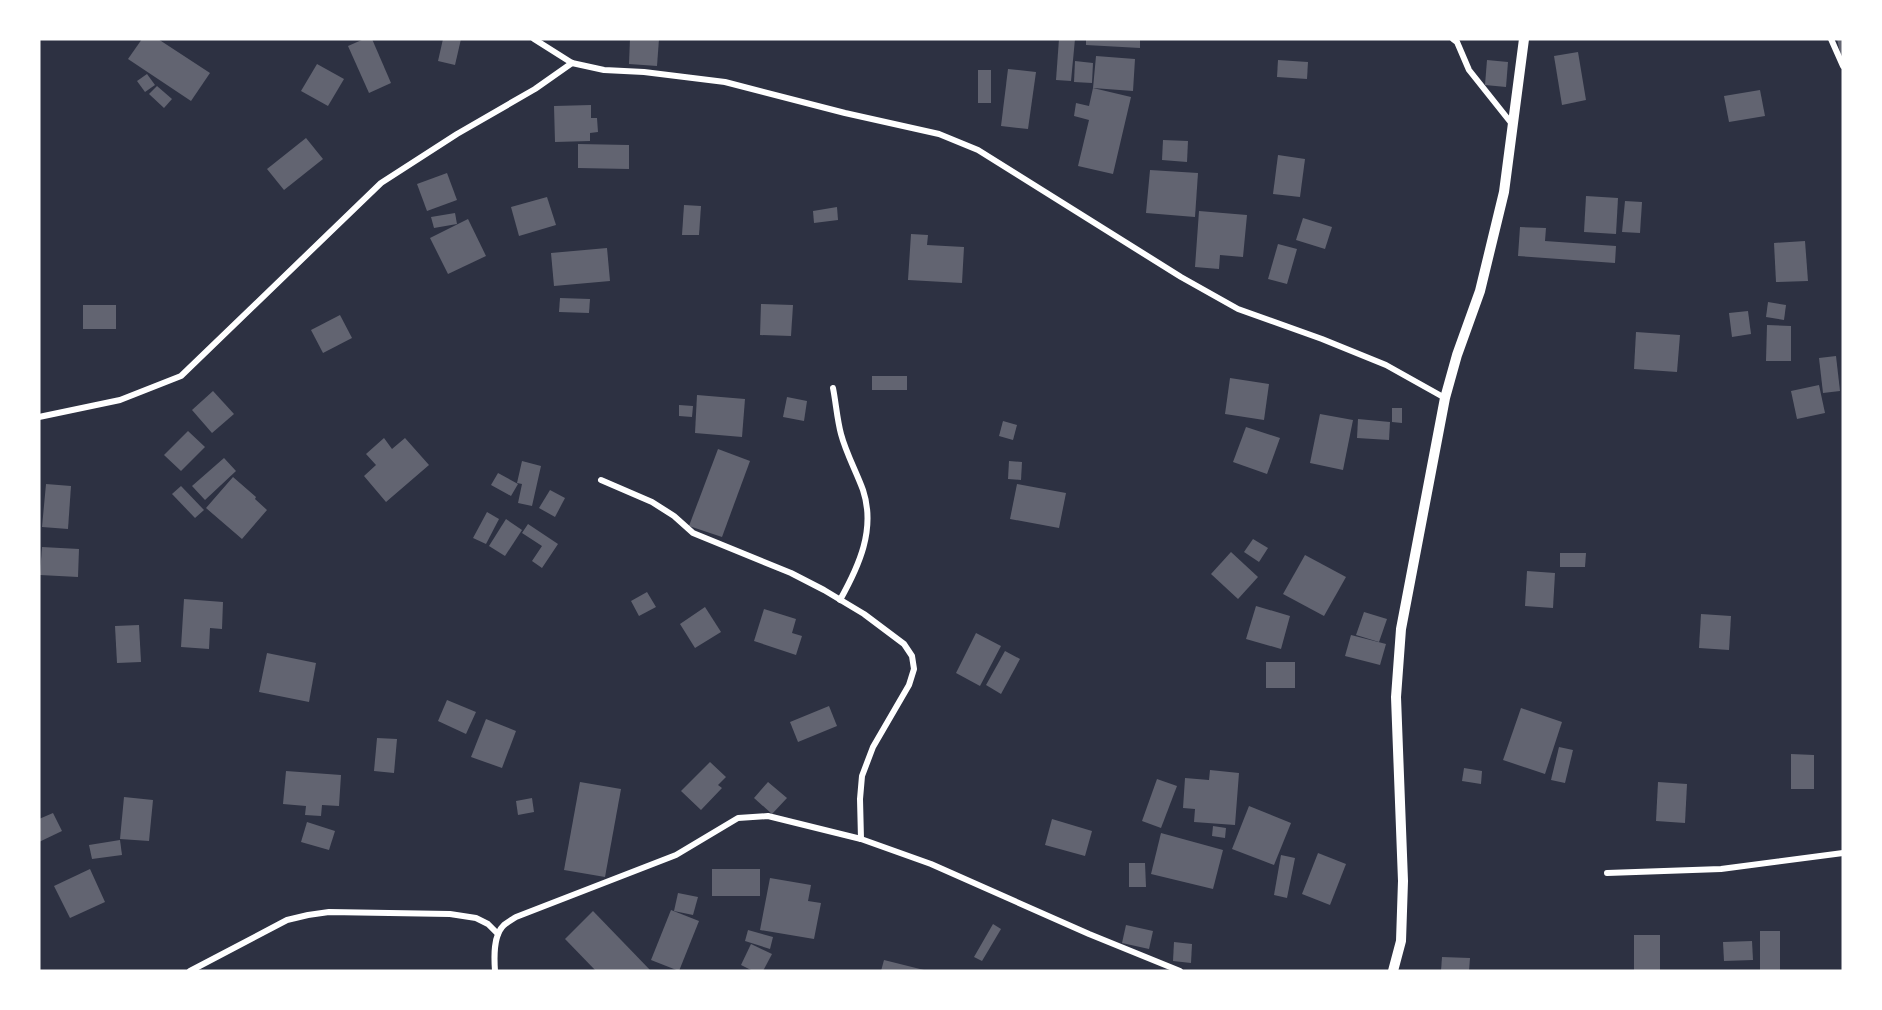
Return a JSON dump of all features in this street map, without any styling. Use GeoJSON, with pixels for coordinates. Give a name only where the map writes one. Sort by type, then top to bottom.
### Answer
{"type":"FeatureCollection","features":[{"type":"Feature","properties":{"kind":"street"},"geometry":{"type":"LineString","coordinates":[[534,39],[572,63],[604,70],[644,72],[725,82],[939,134],[978,150],[1181,277],[1238,309],[1386,365],[1445,398]]}},
{"type":"Feature","properties":{"kind":"street"},"geometry":{"type":"LineString","coordinates":[[1453,39],[1457,42],[1468,70],[1512,124]]}},
{"type":"Feature","properties":{"kind":"street"},"geometry":{"type":"LineString","coordinates":[[1393,971],[1401,941],[1403,881],[1396,697],[1401,629],[1445,398],[1457,355],[1480,291],[1504,192],[1524,39]]}},
{"type":"Feature","properties":{"kind":"street"},"geometry":{"type":"LineString","coordinates":[[1831,39],[1843,66]]}},
{"type":"Feature","properties":{"kind":"street"},"geometry":{"type":"LineString","coordinates":[[39,417],[120,400],[181,376],[381,183],[457,134],[536,89],[572,63]]}},
{"type":"Feature","properties":{"kind":"street"},"geometry":{"type":"LineString","coordinates":[[833,388],[841,434],[864,493],[868,513],[867,533],[861,558],[840,600]]}},
{"type":"Feature","properties":{"kind":"street"},"geometry":{"type":"LineString","coordinates":[[601,480],[652,502],[674,516],[693,533],[791,573],[864,614],[904,644],[912,656],[914,669],[909,686],[873,747],[862,776],[861,839]]}},
{"type":"Feature","properties":{"kind":"street"},"geometry":{"type":"LineString","coordinates":[[495,971],[495,948],[498,934],[503,925],[516,917],[676,855],[738,818],[768,816],[861,839],[931,864],[1089,934],[1180,971]]}},
{"type":"Feature","properties":{"kind":"street"},"geometry":{"type":"LineString","coordinates":[[1607,873],[1721,869],[1843,853]]}},
{"type":"Feature","properties":{"kind":"street"},"geometry":{"type":"LineString","coordinates":[[190,971],[287,920],[329,912],[450,914],[476,918],[488,924],[498,934]]}},
{"type":"Feature","properties":{"kind":"building"},"geometry":{"type":"Polygon","coordinates":[[[142,39],[158,39],[210,73],[191,101],[128,59],[142,39]]]}},
{"type":"Feature","properties":{"kind":"building"},"geometry":{"type":"Polygon","coordinates":[[[364,39],[372,39],[391,83],[369,93],[348,46],[364,39]]]}},
{"type":"Feature","properties":{"kind":"building"},"geometry":{"type":"Polygon","coordinates":[[[443,39],[461,39],[455,65],[438,61],[443,39]]]}},
{"type":"Feature","properties":{"kind":"building"},"geometry":{"type":"Polygon","coordinates":[[[630,39],[659,39],[657,66],[629,64],[630,39]]]}},
{"type":"Feature","properties":{"kind":"building"},"geometry":{"type":"Polygon","coordinates":[[[1059,39],[1075,39],[1071,81],[1056,80],[1059,39]]]}},
{"type":"Feature","properties":{"kind":"building"},"geometry":{"type":"Polygon","coordinates":[[[1086,39],[1140,39],[1140,48],[1086,45],[1086,39]]]}},
{"type":"Feature","properties":{"kind":"building"},"geometry":{"type":"Polygon","coordinates":[[[1837,39],[1843,39],[1843,61],[1842,61],[1837,39]]]}},
{"type":"Feature","properties":{"kind":"building"},"geometry":{"type":"Polygon","coordinates":[[[1578,52],[1586,100],[1562,105],[1554,56],[1578,52]]]}},
{"type":"Feature","properties":{"kind":"building"},"geometry":{"type":"Polygon","coordinates":[[[1096,56],[1135,59],[1133,91],[1093,88],[1096,56]]]}},
{"type":"Feature","properties":{"kind":"building"},"geometry":{"type":"Polygon","coordinates":[[[1278,60],[1308,62],[1307,79],[1277,77],[1278,60]]]}},
{"type":"Feature","properties":{"kind":"building"},"geometry":{"type":"Polygon","coordinates":[[[1487,60],[1508,62],[1506,87],[1485,85],[1487,60]]]}},
{"type":"Feature","properties":{"kind":"building"},"geometry":{"type":"Polygon","coordinates":[[[1075,61],[1093,63],[1092,83],[1074,82],[1075,61]]]}},
{"type":"Feature","properties":{"kind":"building"},"geometry":{"type":"Polygon","coordinates":[[[317,64],[344,79],[328,106],[301,91],[317,64]]]}},
{"type":"Feature","properties":{"kind":"building"},"geometry":{"type":"Polygon","coordinates":[[[1008,69],[1036,72],[1028,129],[1001,126],[1008,69]]]}},
{"type":"Feature","properties":{"kind":"building"},"geometry":{"type":"Polygon","coordinates":[[[978,70],[991,70],[991,103],[978,103],[978,70]]]}},
{"type":"Feature","properties":{"kind":"building"},"geometry":{"type":"Polygon","coordinates":[[[147,74],[155,85],[145,92],[137,81],[147,74]]]}},
{"type":"Feature","properties":{"kind":"building"},"geometry":{"type":"Polygon","coordinates":[[[157,86],[172,99],[164,108],[149,94],[157,86]]]}},
{"type":"Feature","properties":{"kind":"building"},"geometry":{"type":"Polygon","coordinates":[[[1093,88],[1131,97],[1113,174],[1078,166],[1089,120],[1074,116],[1076,103],[1089,106],[1093,88]]]}},
{"type":"Feature","properties":{"kind":"building"},"geometry":{"type":"Polygon","coordinates":[[[1760,90],[1765,116],[1729,122],[1724,96],[1760,90]]]}},
{"type":"Feature","properties":{"kind":"building"},"geometry":{"type":"Polygon","coordinates":[[[591,105],[591,118],[597,118],[598,132],[590,133],[590,141],[555,142],[554,106],[591,105]]]}},
{"type":"Feature","properties":{"kind":"building"},"geometry":{"type":"Polygon","coordinates":[[[306,138],[323,159],[284,190],[267,169],[306,138]]]}},
{"type":"Feature","properties":{"kind":"building"},"geometry":{"type":"Polygon","coordinates":[[[1163,140],[1188,141],[1187,162],[1162,160],[1163,140]]]}},
{"type":"Feature","properties":{"kind":"building"},"geometry":{"type":"Polygon","coordinates":[[[578,144],[629,145],[629,169],[578,168],[578,144]]]}},
{"type":"Feature","properties":{"kind":"building"},"geometry":{"type":"Polygon","coordinates":[[[1278,155],[1305,159],[1300,197],[1273,194],[1278,155]]]}},
{"type":"Feature","properties":{"kind":"building"},"geometry":{"type":"Polygon","coordinates":[[[1150,170],[1198,173],[1195,217],[1146,213],[1150,170]]]}},
{"type":"Feature","properties":{"kind":"building"},"geometry":{"type":"Polygon","coordinates":[[[447,173],[457,200],[427,211],[417,184],[447,173]]]}},
{"type":"Feature","properties":{"kind":"building"},"geometry":{"type":"Polygon","coordinates":[[[1586,196],[1618,198],[1616,234],[1584,232],[1586,196]]]}},
{"type":"Feature","properties":{"kind":"building"},"geometry":{"type":"Polygon","coordinates":[[[547,197],[556,225],[519,236],[511,207],[547,197]]]}},
{"type":"Feature","properties":{"kind":"building"},"geometry":{"type":"Polygon","coordinates":[[[1625,201],[1642,202],[1640,233],[1622,232],[1625,201]]]}},
{"type":"Feature","properties":{"kind":"building"},"geometry":{"type":"Polygon","coordinates":[[[684,205],[701,206],[699,235],[682,235],[684,205]]]}},
{"type":"Feature","properties":{"kind":"building"},"geometry":{"type":"Polygon","coordinates":[[[837,207],[838,220],[814,223],[813,211],[837,207]]]}},
{"type":"Feature","properties":{"kind":"building"},"geometry":{"type":"Polygon","coordinates":[[[1199,211],[1247,215],[1243,257],[1220,255],[1219,269],[1195,267],[1199,211]]]}},
{"type":"Feature","properties":{"kind":"building"},"geometry":{"type":"Polygon","coordinates":[[[455,213],[457,224],[434,228],[431,217],[455,213]]]}},
{"type":"Feature","properties":{"kind":"building"},"geometry":{"type":"Polygon","coordinates":[[[1303,218],[1332,227],[1325,249],[1296,240],[1303,218]]]}},
{"type":"Feature","properties":{"kind":"building"},"geometry":{"type":"Polygon","coordinates":[[[468,219],[486,256],[448,274],[430,238],[468,219]]]}},
{"type":"Feature","properties":{"kind":"building"},"geometry":{"type":"Polygon","coordinates":[[[1520,227],[1546,228],[1545,241],[1616,246],[1615,263],[1518,256],[1520,227]]]}},
{"type":"Feature","properties":{"kind":"building"},"geometry":{"type":"Polygon","coordinates":[[[911,234],[928,235],[927,245],[964,247],[962,283],[908,280],[911,234]]]}},
{"type":"Feature","properties":{"kind":"building"},"geometry":{"type":"Polygon","coordinates":[[[1805,241],[1808,281],[1776,282],[1774,243],[1805,241]]]}},
{"type":"Feature","properties":{"kind":"building"},"geometry":{"type":"Polygon","coordinates":[[[1278,244],[1297,249],[1287,284],[1268,279],[1278,244]]]}},
{"type":"Feature","properties":{"kind":"building"},"geometry":{"type":"Polygon","coordinates":[[[607,248],[610,281],[554,286],[551,253],[607,248]]]}},
{"type":"Feature","properties":{"kind":"building"},"geometry":{"type":"Polygon","coordinates":[[[560,298],[590,299],[589,313],[559,312],[560,298]]]}},
{"type":"Feature","properties":{"kind":"building"},"geometry":{"type":"Polygon","coordinates":[[[1768,302],[1786,305],[1784,320],[1766,317],[1768,302]]]}},
{"type":"Feature","properties":{"kind":"building"},"geometry":{"type":"Polygon","coordinates":[[[761,304],[793,305],[791,336],[760,335],[761,304]]]}},
{"type":"Feature","properties":{"kind":"building"},"geometry":{"type":"Polygon","coordinates":[[[83,305],[116,305],[116,329],[83,329],[83,305]]]}},
{"type":"Feature","properties":{"kind":"building"},"geometry":{"type":"Polygon","coordinates":[[[1748,311],[1751,334],[1732,337],[1729,313],[1748,311]]]}},
{"type":"Feature","properties":{"kind":"building"},"geometry":{"type":"Polygon","coordinates":[[[340,315],[352,338],[323,353],[311,330],[340,315]]]}},
{"type":"Feature","properties":{"kind":"building"},"geometry":{"type":"Polygon","coordinates":[[[1767,325],[1791,326],[1791,361],[1766,361],[1767,325]]]}},
{"type":"Feature","properties":{"kind":"building"},"geometry":{"type":"Polygon","coordinates":[[[1636,332],[1680,335],[1677,372],[1634,369],[1636,332]]]}},
{"type":"Feature","properties":{"kind":"building"},"geometry":{"type":"Polygon","coordinates":[[[1836,356],[1840,391],[1823,393],[1819,358],[1836,356]]]}},
{"type":"Feature","properties":{"kind":"building"},"geometry":{"type":"Polygon","coordinates":[[[872,376],[907,376],[907,390],[872,390],[872,376]]]}},
{"type":"Feature","properties":{"kind":"building"},"geometry":{"type":"Polygon","coordinates":[[[1230,378],[1269,384],[1264,420],[1225,414],[1230,378]]]}},
{"type":"Feature","properties":{"kind":"building"},"geometry":{"type":"Polygon","coordinates":[[[1819,385],[1825,413],[1797,419],[1791,391],[1819,385]]]}},
{"type":"Feature","properties":{"kind":"building"},"geometry":{"type":"Polygon","coordinates":[[[213,391],[234,414],[212,433],[192,410],[213,391]]]}},
{"type":"Feature","properties":{"kind":"building"},"geometry":{"type":"Polygon","coordinates":[[[697,395],[745,399],[742,437],[695,433],[697,395]]]}},
{"type":"Feature","properties":{"kind":"building"},"geometry":{"type":"Polygon","coordinates":[[[787,397],[807,401],[804,421],[783,417],[787,397]]]}},
{"type":"Feature","properties":{"kind":"building"},"geometry":{"type":"Polygon","coordinates":[[[679,405],[693,406],[692,417],[679,416],[679,405]]]}},
{"type":"Feature","properties":{"kind":"building"},"geometry":{"type":"Polygon","coordinates":[[[1392,408],[1402,408],[1402,423],[1392,422],[1392,408]]]}},
{"type":"Feature","properties":{"kind":"building"},"geometry":{"type":"Polygon","coordinates":[[[1320,414],[1353,420],[1343,470],[1310,463],[1320,414]]]}},
{"type":"Feature","properties":{"kind":"building"},"geometry":{"type":"Polygon","coordinates":[[[1358,419],[1390,422],[1389,440],[1357,438],[1358,419]]]}},
{"type":"Feature","properties":{"kind":"building"},"geometry":{"type":"Polygon","coordinates":[[[1003,421],[1017,425],[1013,440],[999,436],[1003,421]]]}},
{"type":"Feature","properties":{"kind":"building"},"geometry":{"type":"Polygon","coordinates":[[[1246,427],[1280,438],[1267,474],[1233,462],[1246,427]]]}},
{"type":"Feature","properties":{"kind":"building"},"geometry":{"type":"Polygon","coordinates":[[[188,431],[205,447],[181,471],[164,455],[188,431]]]}},
{"type":"Feature","properties":{"kind":"building"},"geometry":{"type":"Polygon","coordinates":[[[384,438],[392,449],[405,438],[429,465],[386,502],[364,476],[376,465],[366,454],[384,438]]]}},
{"type":"Feature","properties":{"kind":"building"},"geometry":{"type":"Polygon","coordinates":[[[718,449],[750,461],[722,537],[689,526],[718,449]]]}},
{"type":"Feature","properties":{"kind":"building"},"geometry":{"type":"Polygon","coordinates":[[[224,458],[236,471],[205,500],[192,486],[224,458]]]}},
{"type":"Feature","properties":{"kind":"building"},"geometry":{"type":"Polygon","coordinates":[[[522,461],[541,466],[532,506],[518,503],[522,484],[517,483],[522,461]]]}},
{"type":"Feature","properties":{"kind":"building"},"geometry":{"type":"Polygon","coordinates":[[[1009,461],[1022,462],[1021,480],[1008,479],[1009,461]]]}},
{"type":"Feature","properties":{"kind":"building"},"geometry":{"type":"Polygon","coordinates":[[[498,473],[518,484],[511,496],[491,485],[498,473]]]}},
{"type":"Feature","properties":{"kind":"building"},"geometry":{"type":"Polygon","coordinates":[[[233,477],[267,510],[242,539],[206,508],[233,477]]]}},
{"type":"Feature","properties":{"kind":"building"},"geometry":{"type":"Polygon","coordinates":[[[46,484],[71,486],[68,529],[42,527],[46,484]]]}},
{"type":"Feature","properties":{"kind":"building"},"geometry":{"type":"Polygon","coordinates":[[[1017,484],[1066,493],[1059,528],[1010,519],[1017,484]]]}},
{"type":"Feature","properties":{"kind":"building"},"geometry":{"type":"Polygon","coordinates":[[[181,486],[204,510],[195,518],[172,494],[181,486]]]}},
{"type":"Feature","properties":{"kind":"building"},"geometry":{"type":"Polygon","coordinates":[[[550,490],[565,498],[555,517],[539,508],[550,490]]]}},
{"type":"Feature","properties":{"kind":"building"},"geometry":{"type":"Polygon","coordinates":[[[487,512],[499,519],[486,544],[473,538],[487,512]]]}},
{"type":"Feature","properties":{"kind":"building"},"geometry":{"type":"Polygon","coordinates":[[[506,519],[522,530],[505,556],[489,546],[506,519]]]}},
{"type":"Feature","properties":{"kind":"building"},"geometry":{"type":"Polygon","coordinates":[[[528,524],[558,544],[542,568],[532,561],[542,546],[522,533],[528,524]]]}},
{"type":"Feature","properties":{"kind":"building"},"geometry":{"type":"Polygon","coordinates":[[[1253,539],[1268,548],[1259,562],[1244,552],[1253,539]]]}},
{"type":"Feature","properties":{"kind":"building"},"geometry":{"type":"Polygon","coordinates":[[[42,547],[79,549],[78,577],[40,575],[42,547]]]}},
{"type":"Feature","properties":{"kind":"building"},"geometry":{"type":"Polygon","coordinates":[[[1231,552],[1258,577],[1238,599],[1211,574],[1231,552]]]}},
{"type":"Feature","properties":{"kind":"building"},"geometry":{"type":"Polygon","coordinates":[[[1560,553],[1586,553],[1585,567],[1560,567],[1560,553]]]}},
{"type":"Feature","properties":{"kind":"building"},"geometry":{"type":"Polygon","coordinates":[[[1305,555],[1346,577],[1324,616],[1283,594],[1305,555]]]}},
{"type":"Feature","properties":{"kind":"building"},"geometry":{"type":"Polygon","coordinates":[[[1527,571],[1555,573],[1553,608],[1525,606],[1527,571]]]}},
{"type":"Feature","properties":{"kind":"building"},"geometry":{"type":"Polygon","coordinates":[[[647,592],[656,607],[639,616],[631,601],[647,592]]]}},
{"type":"Feature","properties":{"kind":"building"},"geometry":{"type":"Polygon","coordinates":[[[184,599],[223,602],[222,629],[210,628],[209,649],[181,647],[184,599]]]}},
{"type":"Feature","properties":{"kind":"building"},"geometry":{"type":"Polygon","coordinates":[[[1256,606],[1290,616],[1281,649],[1246,639],[1256,606]]]}},
{"type":"Feature","properties":{"kind":"building"},"geometry":{"type":"Polygon","coordinates":[[[705,607],[721,632],[695,648],[680,624],[705,607]]]}},
{"type":"Feature","properties":{"kind":"building"},"geometry":{"type":"Polygon","coordinates":[[[764,609],[796,619],[792,633],[802,636],[796,655],[754,641],[764,609]]]}},
{"type":"Feature","properties":{"kind":"building"},"geometry":{"type":"Polygon","coordinates":[[[1364,612],[1387,619],[1379,642],[1356,635],[1364,612]]]}},
{"type":"Feature","properties":{"kind":"building"},"geometry":{"type":"Polygon","coordinates":[[[1701,614],[1731,616],[1729,650],[1699,648],[1701,614]]]}},
{"type":"Feature","properties":{"kind":"building"},"geometry":{"type":"Polygon","coordinates":[[[139,625],[141,662],[117,663],[115,626],[139,625]]]}},
{"type":"Feature","properties":{"kind":"building"},"geometry":{"type":"Polygon","coordinates":[[[976,633],[1001,646],[980,686],[956,673],[976,633]]]}},
{"type":"Feature","properties":{"kind":"building"},"geometry":{"type":"Polygon","coordinates":[[[1351,635],[1386,644],[1380,665],[1345,656],[1351,635]]]}},
{"type":"Feature","properties":{"kind":"building"},"geometry":{"type":"Polygon","coordinates":[[[1005,651],[1020,659],[1001,694],[986,685],[1005,651]]]}},
{"type":"Feature","properties":{"kind":"building"},"geometry":{"type":"Polygon","coordinates":[[[267,653],[316,663],[309,702],[259,692],[267,653]]]}},
{"type":"Feature","properties":{"kind":"building"},"geometry":{"type":"Polygon","coordinates":[[[1266,662],[1295,662],[1295,688],[1266,688],[1266,662]]]}},
{"type":"Feature","properties":{"kind":"building"},"geometry":{"type":"Polygon","coordinates":[[[447,700],[476,712],[466,734],[438,721],[447,700]]]}},
{"type":"Feature","properties":{"kind":"building"},"geometry":{"type":"Polygon","coordinates":[[[829,706],[837,726],[798,742],[790,722],[829,706]]]}},
{"type":"Feature","properties":{"kind":"building"},"geometry":{"type":"Polygon","coordinates":[[[1521,708],[1562,722],[1545,774],[1503,760],[1521,708]]]}},
{"type":"Feature","properties":{"kind":"building"},"geometry":{"type":"Polygon","coordinates":[[[486,719],[516,731],[502,768],[471,757],[486,719]]]}},
{"type":"Feature","properties":{"kind":"building"},"geometry":{"type":"Polygon","coordinates":[[[377,738],[397,739],[394,773],[374,771],[377,738]]]}},
{"type":"Feature","properties":{"kind":"building"},"geometry":{"type":"Polygon","coordinates":[[[1559,747],[1573,750],[1565,783],[1551,780],[1559,747]]]}},
{"type":"Feature","properties":{"kind":"building"},"geometry":{"type":"Polygon","coordinates":[[[1791,754],[1814,755],[1814,789],[1791,789],[1791,754]]]}},
{"type":"Feature","properties":{"kind":"building"},"geometry":{"type":"Polygon","coordinates":[[[710,762],[726,777],[718,785],[722,788],[701,810],[681,791],[710,762]]]}},
{"type":"Feature","properties":{"kind":"building"},"geometry":{"type":"Polygon","coordinates":[[[1464,768],[1482,771],[1481,784],[1462,781],[1464,768]]]}},
{"type":"Feature","properties":{"kind":"building"},"geometry":{"type":"Polygon","coordinates":[[[1210,770],[1239,773],[1235,825],[1194,822],[1195,809],[1183,808],[1185,778],[1209,780],[1210,770]]]}},
{"type":"Feature","properties":{"kind":"building"},"geometry":{"type":"Polygon","coordinates":[[[286,771],[341,775],[339,806],[322,805],[321,816],[305,815],[306,806],[283,804],[286,771]]]}},
{"type":"Feature","properties":{"kind":"building"},"geometry":{"type":"Polygon","coordinates":[[[1157,779],[1177,786],[1161,828],[1142,821],[1157,779]]]}},
{"type":"Feature","properties":{"kind":"building"},"geometry":{"type":"Polygon","coordinates":[[[580,782],[621,789],[605,877],[564,870],[580,782]]]}},
{"type":"Feature","properties":{"kind":"building"},"geometry":{"type":"Polygon","coordinates":[[[768,782],[787,798],[772,814],[754,798],[768,782]]]}},
{"type":"Feature","properties":{"kind":"building"},"geometry":{"type":"Polygon","coordinates":[[[1658,782],[1687,784],[1685,823],[1656,821],[1658,782]]]}},
{"type":"Feature","properties":{"kind":"building"},"geometry":{"type":"Polygon","coordinates":[[[124,797],[153,800],[149,841],[120,839],[124,797]]]}},
{"type":"Feature","properties":{"kind":"building"},"geometry":{"type":"Polygon","coordinates":[[[532,798],[534,812],[518,815],[516,801],[532,798]]]}},
{"type":"Feature","properties":{"kind":"building"},"geometry":{"type":"Polygon","coordinates":[[[1249,806],[1291,823],[1274,865],[1232,849],[1249,806]]]}},
{"type":"Feature","properties":{"kind":"building"},"geometry":{"type":"Polygon","coordinates":[[[53,813],[62,831],[39,842],[39,819],[53,813]]]}},
{"type":"Feature","properties":{"kind":"building"},"geometry":{"type":"Polygon","coordinates":[[[1052,819],[1092,831],[1085,856],[1045,845],[1052,819]]]}},
{"type":"Feature","properties":{"kind":"building"},"geometry":{"type":"Polygon","coordinates":[[[307,822],[335,831],[329,850],[301,842],[307,822]]]}},
{"type":"Feature","properties":{"kind":"building"},"geometry":{"type":"Polygon","coordinates":[[[1213,826],[1226,828],[1225,838],[1212,836],[1213,826]]]}},
{"type":"Feature","properties":{"kind":"building"},"geometry":{"type":"Polygon","coordinates":[[[1161,833],[1223,850],[1213,889],[1151,874],[1161,833]]]}},
{"type":"Feature","properties":{"kind":"building"},"geometry":{"type":"Polygon","coordinates":[[[120,840],[122,855],[92,859],[89,845],[120,840]]]}},
{"type":"Feature","properties":{"kind":"building"},"geometry":{"type":"Polygon","coordinates":[[[1318,853],[1346,864],[1330,905],[1302,894],[1318,853]]]}},
{"type":"Feature","properties":{"kind":"building"},"geometry":{"type":"Polygon","coordinates":[[[1281,855],[1295,858],[1287,898],[1274,895],[1281,855]]]}},
{"type":"Feature","properties":{"kind":"building"},"geometry":{"type":"Polygon","coordinates":[[[1129,863],[1145,863],[1146,887],[1129,887],[1129,863]]]}},
{"type":"Feature","properties":{"kind":"building"},"geometry":{"type":"Polygon","coordinates":[[[90,869],[105,902],[70,918],[54,886],[90,869]]]}},
{"type":"Feature","properties":{"kind":"building"},"geometry":{"type":"Polygon","coordinates":[[[712,869],[760,869],[760,896],[712,896],[712,869]]]}},
{"type":"Feature","properties":{"kind":"building"},"geometry":{"type":"Polygon","coordinates":[[[770,878],[811,885],[808,901],[821,903],[814,939],[760,930],[770,878]]]}},
{"type":"Feature","properties":{"kind":"building"},"geometry":{"type":"Polygon","coordinates":[[[678,893],[698,897],[693,915],[674,911],[678,893]]]}},
{"type":"Feature","properties":{"kind":"building"},"geometry":{"type":"Polygon","coordinates":[[[671,910],[699,921],[679,971],[651,960],[671,910]]]}},
{"type":"Feature","properties":{"kind":"building"},"geometry":{"type":"Polygon","coordinates":[[[593,911],[651,971],[596,971],[565,939],[593,911]]]}},
{"type":"Feature","properties":{"kind":"building"},"geometry":{"type":"Polygon","coordinates":[[[993,924],[1001,929],[982,961],[974,957],[993,924]]]}},
{"type":"Feature","properties":{"kind":"building"},"geometry":{"type":"Polygon","coordinates":[[[1126,925],[1153,931],[1149,949],[1122,943],[1126,925]]]}},
{"type":"Feature","properties":{"kind":"building"},"geometry":{"type":"Polygon","coordinates":[[[748,930],[773,937],[770,949],[745,941],[748,930]]]}},
{"type":"Feature","properties":{"kind":"building"},"geometry":{"type":"Polygon","coordinates":[[[1760,931],[1780,931],[1780,970],[1760,970],[1760,931]]]}},
{"type":"Feature","properties":{"kind":"building"},"geometry":{"type":"Polygon","coordinates":[[[1634,935],[1660,935],[1660,971],[1634,971],[1634,935]]]}},
{"type":"Feature","properties":{"kind":"building"},"geometry":{"type":"Polygon","coordinates":[[[1752,941],[1753,960],[1724,961],[1723,942],[1752,941]]]}},
{"type":"Feature","properties":{"kind":"building"},"geometry":{"type":"Polygon","coordinates":[[[1174,942],[1192,944],[1191,963],[1173,961],[1174,942]]]}},
{"type":"Feature","properties":{"kind":"building"},"geometry":{"type":"Polygon","coordinates":[[[751,944],[772,954],[763,971],[753,971],[741,965],[751,944]]]}},
{"type":"Feature","properties":{"kind":"building"},"geometry":{"type":"Polygon","coordinates":[[[1442,957],[1470,958],[1469,971],[1441,971],[1442,957]]]}},
{"type":"Feature","properties":{"kind":"building"},"geometry":{"type":"Polygon","coordinates":[[[884,960],[924,970],[924,971],[881,971],[884,960]]]}}]}
